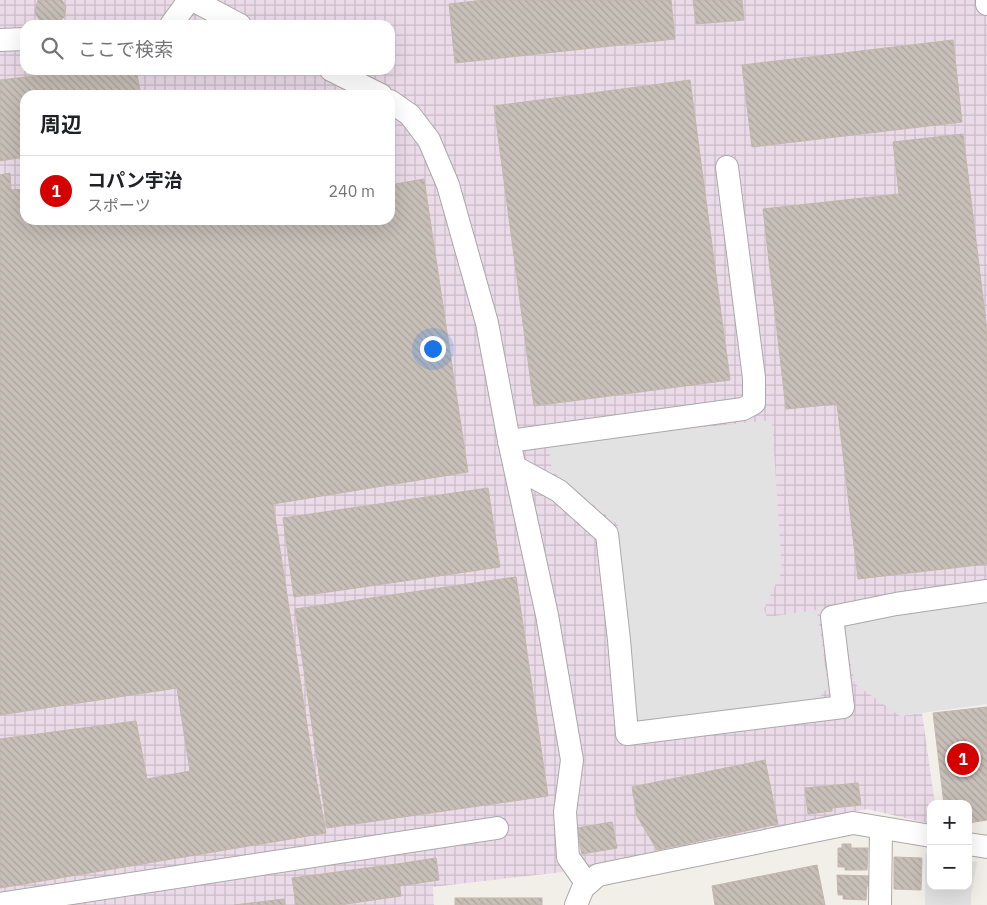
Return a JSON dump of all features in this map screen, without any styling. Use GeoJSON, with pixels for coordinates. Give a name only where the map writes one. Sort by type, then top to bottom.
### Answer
{"type":"FeatureCollection","features":[{"type":"Feature","properties":{"kind":"street"},"geometry":{"type":"LineString","coordinates":[[175,20],[189,0]]}},
{"type":"Feature","properties":{"kind":"street"},"geometry":{"type":"LineString","coordinates":[[193,0],[231,20]]}},
{"type":"Feature","properties":{"kind":"street"},"geometry":{"type":"LineString","coordinates":[[986,0],[987,4]]}},
{"type":"Feature","properties":{"kind":"street"},"geometry":{"type":"LineString","coordinates":[[0,40],[20,39]]}},
{"type":"Feature","properties":{"kind":"street"},"geometry":{"type":"LineString","coordinates":[[341,75],[371,90]]}},
{"type":"Feature","properties":{"kind":"street"},"geometry":{"type":"LineString","coordinates":[[395,104],[410,115],[428,140],[448,185],[487,323],[509,441],[547,615],[572,760],[565,812],[568,857],[588,884]]}},
{"type":"Feature","properties":{"kind":"street"},"geometry":{"type":"LineString","coordinates":[[509,441],[743,409],[754,403],[754,378],[727,167]]}},
{"type":"Feature","properties":{"kind":"street"},"geometry":{"type":"LineString","coordinates":[[515,467],[559,491],[607,534],[620,640],[627,734],[843,707],[825,618],[896,604],[987,591]]}},
{"type":"Feature","properties":{"kind":"street"},"geometry":{"type":"LineString","coordinates":[[576,905],[583,888],[598,875],[853,824],[927,835]]}},
{"type":"Feature","properties":{"kind":"street"},"geometry":{"type":"LineString","coordinates":[[9,904],[498,828]]}},
{"type":"Feature","properties":{"kind":"street"},"geometry":{"type":"LineString","coordinates":[[880,905],[881,828]]}},
{"type":"Feature","properties":{"kind":"street"},"geometry":{"type":"LineString","coordinates":[[972,845],[987,847]]}},
{"type":"Feature","properties":{"kind":"shaded area"},"geometry":{"type":"Polygon","coordinates":[[[0,0],[987,0],[987,602],[900,716],[922,713],[934,800],[927,800],[927,823],[867,809],[631,860],[563,872],[433,887],[434,905],[0,905],[0,0]]]}},
{"type":"Feature","properties":{"kind":"shaded area"},"geometry":{"type":"Polygon","coordinates":[[[772,420],[782,571],[764,609],[767,617],[817,610],[828,687],[818,699],[678,718],[637,720],[618,525],[552,471],[549,449],[556,443],[772,420]]]}},
{"type":"Feature","properties":{"kind":"shaded area"},"geometry":{"type":"Polygon","coordinates":[[[987,602],[987,704],[900,716],[855,684],[844,632],[851,620],[987,602]]]}},
{"type":"Feature","properties":{"kind":"shaded area"},"geometry":{"type":"Polygon","coordinates":[[[925,853],[927,853],[927,890],[972,890],[971,905],[925,905],[925,853]]]}},
{"type":"Feature","properties":{"kind":"shaded area"},"geometry":{"type":"Polygon","coordinates":[[[972,861],[977,862],[972,890],[972,861]]]}},
{"type":"Feature","properties":{"kind":"building"},"geometry":{"type":"Polygon","coordinates":[[[38,0],[62,0],[66,7],[64,17],[61,20],[40,20],[35,10],[38,0]]]}},
{"type":"Feature","properties":{"kind":"building"},"geometry":{"type":"Polygon","coordinates":[[[485,0],[671,0],[675,39],[455,63],[449,4],[485,0]]]}},
{"type":"Feature","properties":{"kind":"building"},"geometry":{"type":"Polygon","coordinates":[[[693,0],[742,0],[744,20],[696,24],[693,0]]]}},
{"type":"Feature","properties":{"kind":"building"},"geometry":{"type":"Polygon","coordinates":[[[953,40],[962,122],[752,147],[742,65],[953,40]]]}},
{"type":"Feature","properties":{"kind":"building"},"geometry":{"type":"Polygon","coordinates":[[[44,75],[137,75],[140,90],[20,90],[20,158],[0,161],[0,80],[44,75]]]}},
{"type":"Feature","properties":{"kind":"building"},"geometry":{"type":"Polygon","coordinates":[[[690,80],[730,380],[534,406],[494,106],[690,80]]]}},
{"type":"Feature","properties":{"kind":"building"},"geometry":{"type":"Polygon","coordinates":[[[963,134],[987,331],[987,564],[858,579],[837,404],[786,409],[763,209],[899,194],[893,142],[963,134]]]}},
{"type":"Feature","properties":{"kind":"building"},"geometry":{"type":"Polygon","coordinates":[[[10,173],[11,190],[20,189],[20,225],[395,225],[395,184],[424,179],[468,472],[273,504],[311,751],[326,833],[0,888],[0,739],[136,721],[147,779],[190,771],[177,688],[0,715],[0,175],[10,173]]]}},
{"type":"Feature","properties":{"kind":"building"},"geometry":{"type":"Polygon","coordinates":[[[488,488],[500,567],[294,597],[283,518],[488,488]]]}},
{"type":"Feature","properties":{"kind":"building"},"geometry":{"type":"Polygon","coordinates":[[[516,577],[548,796],[327,828],[295,609],[516,577]]]}},
{"type":"Feature","properties":{"kind":"building"},"geometry":{"type":"Polygon","coordinates":[[[987,707],[987,820],[972,822],[972,800],[944,800],[933,713],[987,707]]]}},
{"type":"Feature","properties":{"kind":"building"},"geometry":{"type":"Polygon","coordinates":[[[765,760],[778,824],[657,850],[637,816],[632,787],[765,760]]]}},
{"type":"Feature","properties":{"kind":"building"},"geometry":{"type":"Polygon","coordinates":[[[858,783],[861,805],[832,808],[832,811],[808,814],[805,788],[858,783]]]}},
{"type":"Feature","properties":{"kind":"building"},"geometry":{"type":"Polygon","coordinates":[[[612,822],[617,848],[582,854],[577,828],[612,822]]]}},
{"type":"Feature","properties":{"kind":"building"},"geometry":{"type":"Polygon","coordinates":[[[842,844],[851,844],[851,848],[868,848],[867,870],[845,870],[845,867],[838,867],[838,848],[842,848],[842,844]]]}},
{"type":"Feature","properties":{"kind":"building"},"geometry":{"type":"Polygon","coordinates":[[[894,857],[922,858],[921,890],[894,889],[894,857]]]}},
{"type":"Feature","properties":{"kind":"building"},"geometry":{"type":"Polygon","coordinates":[[[436,858],[439,880],[400,886],[397,864],[436,858]]]}},
{"type":"Feature","properties":{"kind":"building"},"geometry":{"type":"Polygon","coordinates":[[[397,864],[401,896],[339,905],[296,905],[292,878],[397,864]]]}},
{"type":"Feature","properties":{"kind":"building"},"geometry":{"type":"Polygon","coordinates":[[[817,865],[825,905],[715,905],[712,886],[817,865]]]}},
{"type":"Feature","properties":{"kind":"building"},"geometry":{"type":"Polygon","coordinates":[[[837,875],[870,876],[870,886],[867,886],[866,900],[843,899],[843,895],[838,895],[837,875]]]}},
{"type":"Feature","properties":{"kind":"building"},"geometry":{"type":"Polygon","coordinates":[[[455,898],[463,898],[463,905],[455,905],[455,898]]]}},
{"type":"Feature","properties":{"kind":"building"},"geometry":{"type":"Polygon","coordinates":[[[463,898],[481,898],[481,905],[463,905],[463,898]]]}},
{"type":"Feature","properties":{"kind":"building"},"geometry":{"type":"Polygon","coordinates":[[[481,898],[542,898],[542,905],[481,905],[481,898]]]}},
{"type":"Feature","properties":{"kind":"building"},"geometry":{"type":"Polygon","coordinates":[[[284,899],[285,905],[234,905],[284,899]]]}},
{"type":"Feature","properties":{"kind":"place","name":"コパン宇治"},"geometry":{"type":"Point","coordinates":[963,759]}}]}
